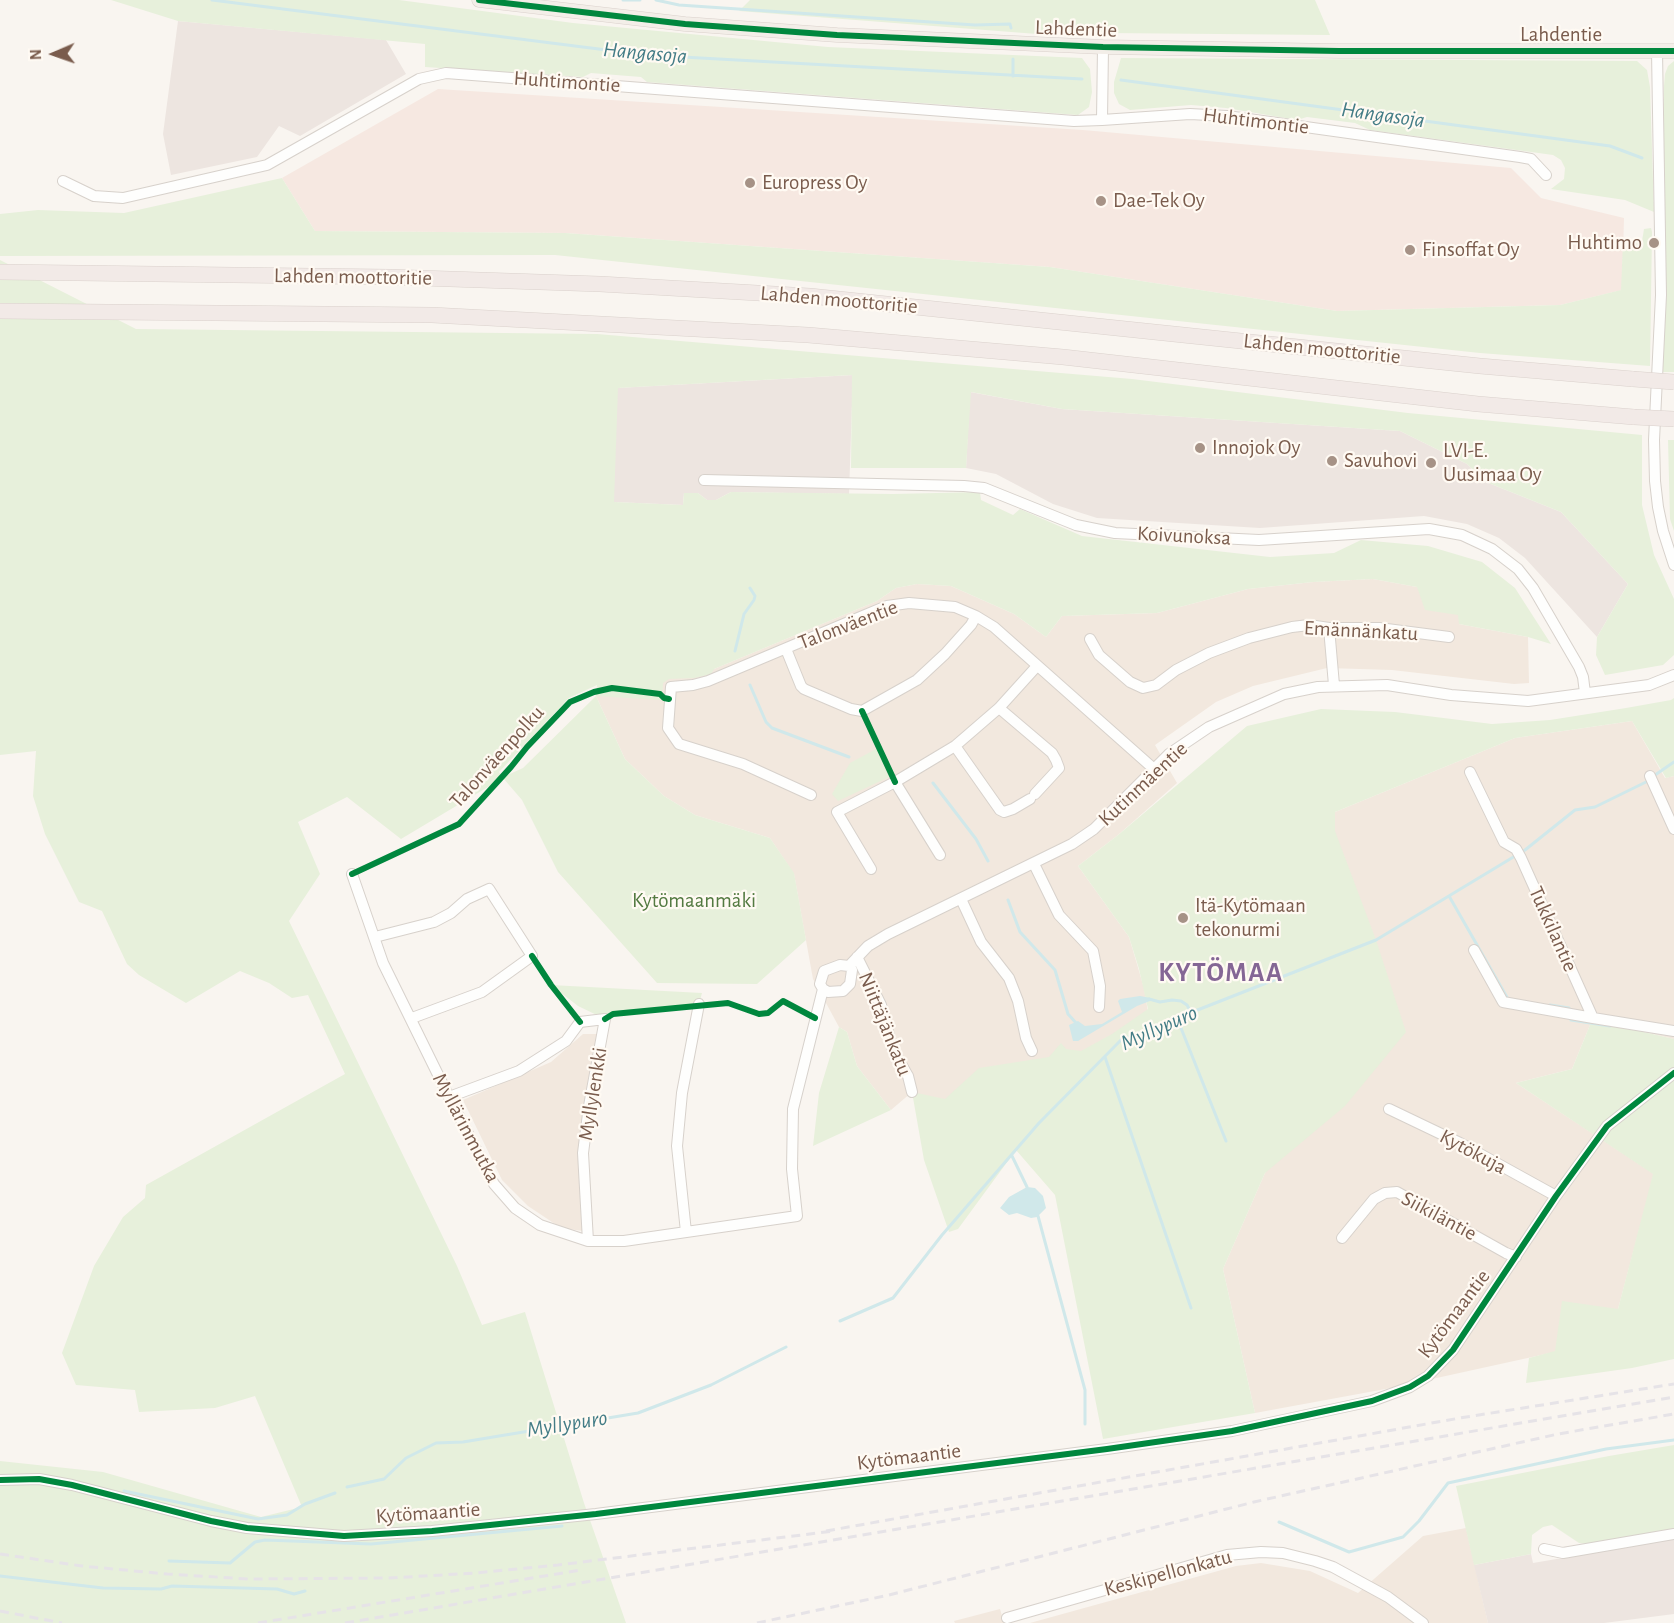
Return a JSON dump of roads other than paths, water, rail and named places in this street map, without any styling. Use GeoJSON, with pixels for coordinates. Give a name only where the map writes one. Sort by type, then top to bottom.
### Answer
{"type":"FeatureCollection","features":[{"type":"Feature","properties":{"kind":"highway","name":"Lahden moottoritie"},"geometry":{"type":"LineString","coordinates":[[0,272],[390,277],[600,284],[810,296],[1480,366],[1674,382]]}},
{"type":"Feature","properties":{"kind":"highway","name":"Lahden moottoritie"},"geometry":{"type":"LineString","coordinates":[[0,311],[432,315],[808,335],[1063,357],[1478,404],[1674,419]]}},
{"type":"Feature","properties":{"kind":"main road","name":"Lahdentie"},"geometry":{"type":"LineString","coordinates":[[479,0],[697,24],[837,35],[1102,47],[1339,51],[1674,51]]}},
{"type":"Feature","properties":{"kind":"street"},"geometry":{"type":"LineString","coordinates":[[1102,47],[1102,120]]}},
{"type":"Feature","properties":{"kind":"street"},"geometry":{"type":"LineString","coordinates":[[1657,51],[1661,295],[1654,450],[1658,507],[1674,565]]}},
{"type":"Feature","properties":{"kind":"street","name":"Huhtimontie"},"geometry":{"type":"LineString","coordinates":[[63,181],[94,196],[123,198],[267,165],[419,79],[446,73],[1074,121],[1190,114],[1227,116],[1531,159],[1546,175]]}},
{"type":"Feature","properties":{"kind":"street","name":"Koivunoksa"},"geometry":{"type":"LineString","coordinates":[[704,480],[984,488],[1076,525],[1115,533],[1259,540],[1430,529],[1461,535],[1491,549],[1518,569],[1533,588],[1579,667],[1585,693]]}},
{"type":"Feature","properties":{"kind":"street","name":"Talonväentie"},"geometry":{"type":"LineString","coordinates":[[811,795],[743,764],[678,744],[668,728],[671,687],[708,681],[887,606],[909,603],[955,607],[994,627],[1154,769]]}},
{"type":"Feature","properties":{"kind":"street"},"geometry":{"type":"LineString","coordinates":[[786,649],[804,689],[851,709],[862,711],[917,680],[945,654],[971,625],[976,616]]}},
{"type":"Feature","properties":{"kind":"street","name":"Emännänkatu"},"geometry":{"type":"LineString","coordinates":[[1090,639],[1099,655],[1130,682],[1143,688],[1156,685],[1176,670],[1209,653],[1249,638],[1300,626],[1379,628],[1449,637]]}},
{"type":"Feature","properties":{"kind":"street"},"geometry":{"type":"LineString","coordinates":[[1329,628],[1334,685]]}},
{"type":"Feature","properties":{"kind":"street"},"geometry":{"type":"LineString","coordinates":[[871,869],[837,812],[895,782],[955,746],[999,708],[1037,666]]}},
{"type":"Feature","properties":{"kind":"street","name":"Kutinmäentie"},"geometry":{"type":"LineString","coordinates":[[797,1216],[792,1169],[793,1109],[823,989],[820,984],[824,971],[834,966],[853,962],[868,946],[888,934],[1072,844],[1094,829],[1169,754],[1209,727],[1254,705],[1284,694],[1334,685],[1393,686],[1451,695],[1528,701],[1649,685],[1674,675]]}},
{"type":"Feature","properties":{"kind":"street"},"geometry":{"type":"LineString","coordinates":[[955,746],[1000,810],[1004,812],[1013,809],[1033,797],[1059,768],[1056,760],[1052,753],[999,708]]}},
{"type":"Feature","properties":{"kind":"street","name":"Tukkilantie"},"geometry":{"type":"LineString","coordinates":[[1470,772],[1504,842],[1518,854],[1593,1018]]}},
{"type":"Feature","properties":{"kind":"street"},"geometry":{"type":"LineString","coordinates":[[1650,776],[1674,829]]}},
{"type":"Feature","properties":{"kind":"street"},"geometry":{"type":"LineString","coordinates":[[895,782],[940,855]]}},
{"type":"Feature","properties":{"kind":"street"},"geometry":{"type":"LineString","coordinates":[[1034,864],[1059,915],[1093,951],[1100,986],[1099,1007]]}},
{"type":"Feature","properties":{"kind":"street","name":"Myllärinmutka"},"geometry":{"type":"LineString","coordinates":[[352,874],[383,963],[494,1184],[515,1208],[540,1225],[588,1241],[624,1241],[797,1216]]}},
{"type":"Feature","properties":{"kind":"street"},"geometry":{"type":"LineString","coordinates":[[375,937],[434,922],[451,913],[467,899],[489,889],[532,956],[482,992],[412,1018]]}},
{"type":"Feature","properties":{"kind":"street"},"geometry":{"type":"LineString","coordinates":[[961,899],[981,942],[1009,978],[1018,1001],[1026,1038],[1032,1051]]}},
{"type":"Feature","properties":{"kind":"street"},"geometry":{"type":"LineString","coordinates":[[1474,950],[1503,1002],[1674,1031]]}},
{"type":"Feature","properties":{"kind":"street"},"geometry":{"type":"LineString","coordinates":[[823,989],[828,992],[839,992],[847,988],[853,975],[853,962]]}},
{"type":"Feature","properties":{"kind":"street","name":"Niittäjänkatu"},"geometry":{"type":"LineString","coordinates":[[853,962],[881,1005],[893,1050],[908,1076],[912,1092]]}},
{"type":"Feature","properties":{"kind":"street"},"geometry":{"type":"LineString","coordinates":[[686,1232],[677,1146],[682,1093],[699,1005]]}},
{"type":"Feature","properties":{"kind":"street","name":"Myllylenkki"},"geometry":{"type":"LineString","coordinates":[[449,1097],[519,1071],[566,1041],[580,1022],[605,1019],[583,1153],[588,1241]]}},
{"type":"Feature","properties":{"kind":"street","name":"Kytömaantie"},"geometry":{"type":"LineString","coordinates":[[0,1480],[39,1479],[238,1527],[344,1536],[432,1531],[596,1514],[1107,1449],[1232,1431],[1372,1401],[1419,1382],[1453,1350],[1556,1196],[1607,1126],[1674,1073]]}},
{"type":"Feature","properties":{"kind":"street","name":"Kytökuja"},"geometry":{"type":"LineString","coordinates":[[1389,1109],[1460,1143],[1556,1196]]}},
{"type":"Feature","properties":{"kind":"street","name":"Siikiläntie"},"geometry":{"type":"LineString","coordinates":[[1342,1238],[1374,1198],[1385,1193],[1397,1192],[1516,1257]]}},
{"type":"Feature","properties":{"kind":"street"},"geometry":{"type":"LineString","coordinates":[[1544,1550],[1563,1553],[1674,1534]]}},
{"type":"Feature","properties":{"kind":"street","name":"Keskipellonkatu"},"geometry":{"type":"LineString","coordinates":[[1006,1618],[1227,1555],[1261,1552],[1282,1553],[1333,1567],[1388,1597],[1424,1623]]}},
{"type":"Feature","properties":{"kind":"water"},"geometry":{"type":"Polygon","coordinates":[[[1140,996],[1151,998],[1150,1001],[1137,1006],[1078,1041],[1073,1041],[1069,1025],[1078,1021],[1085,1026],[1102,1024],[1122,1012],[1118,1001],[1120,999],[1140,996]]]}},
{"type":"Feature","properties":{"kind":"water"},"geometry":{"type":"Polygon","coordinates":[[[1027,1187],[1035,1188],[1043,1196],[1046,1208],[1037,1217],[1031,1218],[1017,1213],[1009,1215],[1000,1208],[1009,1197],[1027,1187]]]}},
{"type":"Feature","properties":{"kind":"waterway","name":"Hangasoja"},"geometry":{"type":"LineString","coordinates":[[212,0],[646,55],[1082,79]]}},
{"type":"Feature","properties":{"kind":"waterway"},"geometry":{"type":"LineString","coordinates":[[623,0],[640,0]]}},
{"type":"Feature","properties":{"kind":"waterway"},"geometry":{"type":"LineString","coordinates":[[656,0],[679,5],[975,25],[1010,24],[1011,28]]}},
{"type":"Feature","properties":{"kind":"waterway"},"geometry":{"type":"LineString","coordinates":[[1013,59],[1013,76]]}},
{"type":"Feature","properties":{"kind":"waterway","name":"Hangasoja"},"geometry":{"type":"LineString","coordinates":[[1121,80],[1610,146],[1642,158]]}},
{"type":"Feature","properties":{"kind":"waterway"},"geometry":{"type":"LineString","coordinates":[[735,651],[744,614],[755,596],[750,588]]}},
{"type":"Feature","properties":{"kind":"waterway"},"geometry":{"type":"LineString","coordinates":[[750,685],[766,722],[772,728],[849,757]]}},
{"type":"Feature","properties":{"kind":"waterway","name":"Myllypuro"},"geometry":{"type":"LineString","coordinates":[[1655,775],[1674,762]]}},
{"type":"Feature","properties":{"kind":"waterway","name":"Myllypuro"},"geometry":{"type":"LineString","coordinates":[[840,1321],[893,1298],[942,1235],[1039,1123],[1121,1040],[1376,940],[1525,850],[1575,810],[1595,807],[1646,782]]}},
{"type":"Feature","properties":{"kind":"waterway"},"geometry":{"type":"LineString","coordinates":[[933,783],[976,839],[988,861]]}},
{"type":"Feature","properties":{"kind":"waterway"},"geometry":{"type":"LineString","coordinates":[[1449,896],[1510,999]]}},
{"type":"Feature","properties":{"kind":"waterway"},"geometry":{"type":"LineString","coordinates":[[1008,900],[1020,932],[1055,970],[1068,1014],[1077,1024]]}},
{"type":"Feature","properties":{"kind":"waterway"},"geometry":{"type":"LineString","coordinates":[[1149,999],[1160,1002],[1181,1001],[1191,1012]]}},
{"type":"Feature","properties":{"kind":"waterway"},"geometry":{"type":"LineString","coordinates":[[1550,1005],[1569,1008]]}},
{"type":"Feature","properties":{"kind":"waterway"},"geometry":{"type":"LineString","coordinates":[[1177,1018],[1226,1141]]}},
{"type":"Feature","properties":{"kind":"waterway"},"geometry":{"type":"LineString","coordinates":[[1571,1020],[1610,1026]]}},
{"type":"Feature","properties":{"kind":"waterway"},"geometry":{"type":"LineString","coordinates":[[1105,1057],[1191,1308]]}},
{"type":"Feature","properties":{"kind":"waterway"},"geometry":{"type":"LineString","coordinates":[[1012,1156],[1027,1187]]}},
{"type":"Feature","properties":{"kind":"waterway"},"geometry":{"type":"LineString","coordinates":[[1038,1216],[1085,1390],[1085,1424]]}},
{"type":"Feature","properties":{"kind":"waterway","name":"Myllypuro"},"geometry":{"type":"LineString","coordinates":[[347,1487],[384,1479],[406,1458],[436,1443],[463,1442],[638,1413],[711,1385],[786,1347]]}},
{"type":"Feature","properties":{"kind":"waterway"},"geometry":{"type":"LineString","coordinates":[[1279,1522],[1349,1552],[1403,1537],[1419,1521],[1448,1483],[1606,1449],[1674,1440]]}},
{"type":"Feature","properties":{"kind":"waterway"},"geometry":{"type":"LineString","coordinates":[[124,1491],[258,1519],[287,1515],[305,1504],[335,1493]]}},
{"type":"Feature","properties":{"kind":"waterway"},"geometry":{"type":"LineString","coordinates":[[169,1561],[230,1563],[255,1542],[265,1540],[371,1544],[562,1526]]}},
{"type":"Feature","properties":{"kind":"waterway"},"geometry":{"type":"LineString","coordinates":[[0,1576],[103,1588],[161,1589],[172,1586],[277,1589],[294,1594],[305,1591]]}},
{"type":"Feature","properties":{"kind":"railway"},"geometry":{"type":"LineString","coordinates":[[826,1531],[1460,1418],[1674,1384]]}},
{"type":"Feature","properties":{"kind":"railway"},"geometry":{"type":"LineString","coordinates":[[345,1623],[1674,1397]]}},
{"type":"Feature","properties":{"kind":"railway"},"geometry":{"type":"LineString","coordinates":[[757,1623],[889,1595],[1254,1502],[1558,1434],[1674,1414]]}},
{"type":"Feature","properties":{"kind":"railway"},"geometry":{"type":"LineString","coordinates":[[0,1554],[82,1566],[248,1579],[389,1578],[558,1565],[834,1531]]}},
{"type":"Feature","properties":{"kind":"railway"},"geometry":{"type":"LineString","coordinates":[[258,1623],[581,1570]]}},
{"type":"Feature","properties":{"kind":"railway"},"geometry":{"type":"LineString","coordinates":[[0,1611],[62,1623]]}},
{"type":"Feature","properties":{"kind":"place","name":"Europress Oy"},"geometry":{"type":"Point","coordinates":[750,183]}},
{"type":"Feature","properties":{"kind":"place","name":"Dae-Tek Oy"},"geometry":{"type":"Point","coordinates":[1101,201]}},
{"type":"Feature","properties":{"kind":"place","name":"Huhtimo"},"geometry":{"type":"Point","coordinates":[1654,243]}},
{"type":"Feature","properties":{"kind":"place","name":"Finsoffat Oy"},"geometry":{"type":"Point","coordinates":[1410,250]}},
{"type":"Feature","properties":{"kind":"place","name":"Innojok Oy"},"geometry":{"type":"Point","coordinates":[1200,448]}},
{"type":"Feature","properties":{"kind":"place","name":"Savuhovi"},"geometry":{"type":"Point","coordinates":[1332,461]}},
{"type":"Feature","properties":{"kind":"place","name":"LVI-E. Uusimaa Oy"},"geometry":{"type":"Point","coordinates":[1431,463]}},
{"type":"Feature","properties":{"kind":"place","name":"Itä-Kytömaan tekonurmi"},"geometry":{"type":"Point","coordinates":[1183,918]}},
{"type":"Feature","properties":{"kind":"district","name":"KYTÖMAA"},"geometry":{"type":"Point","coordinates":[1221,973]}},
{"type":"Feature","properties":{"kind":"park label","name":"Kytömaanmäki"},"geometry":{"type":"Point","coordinates":[694,901]}}]}
